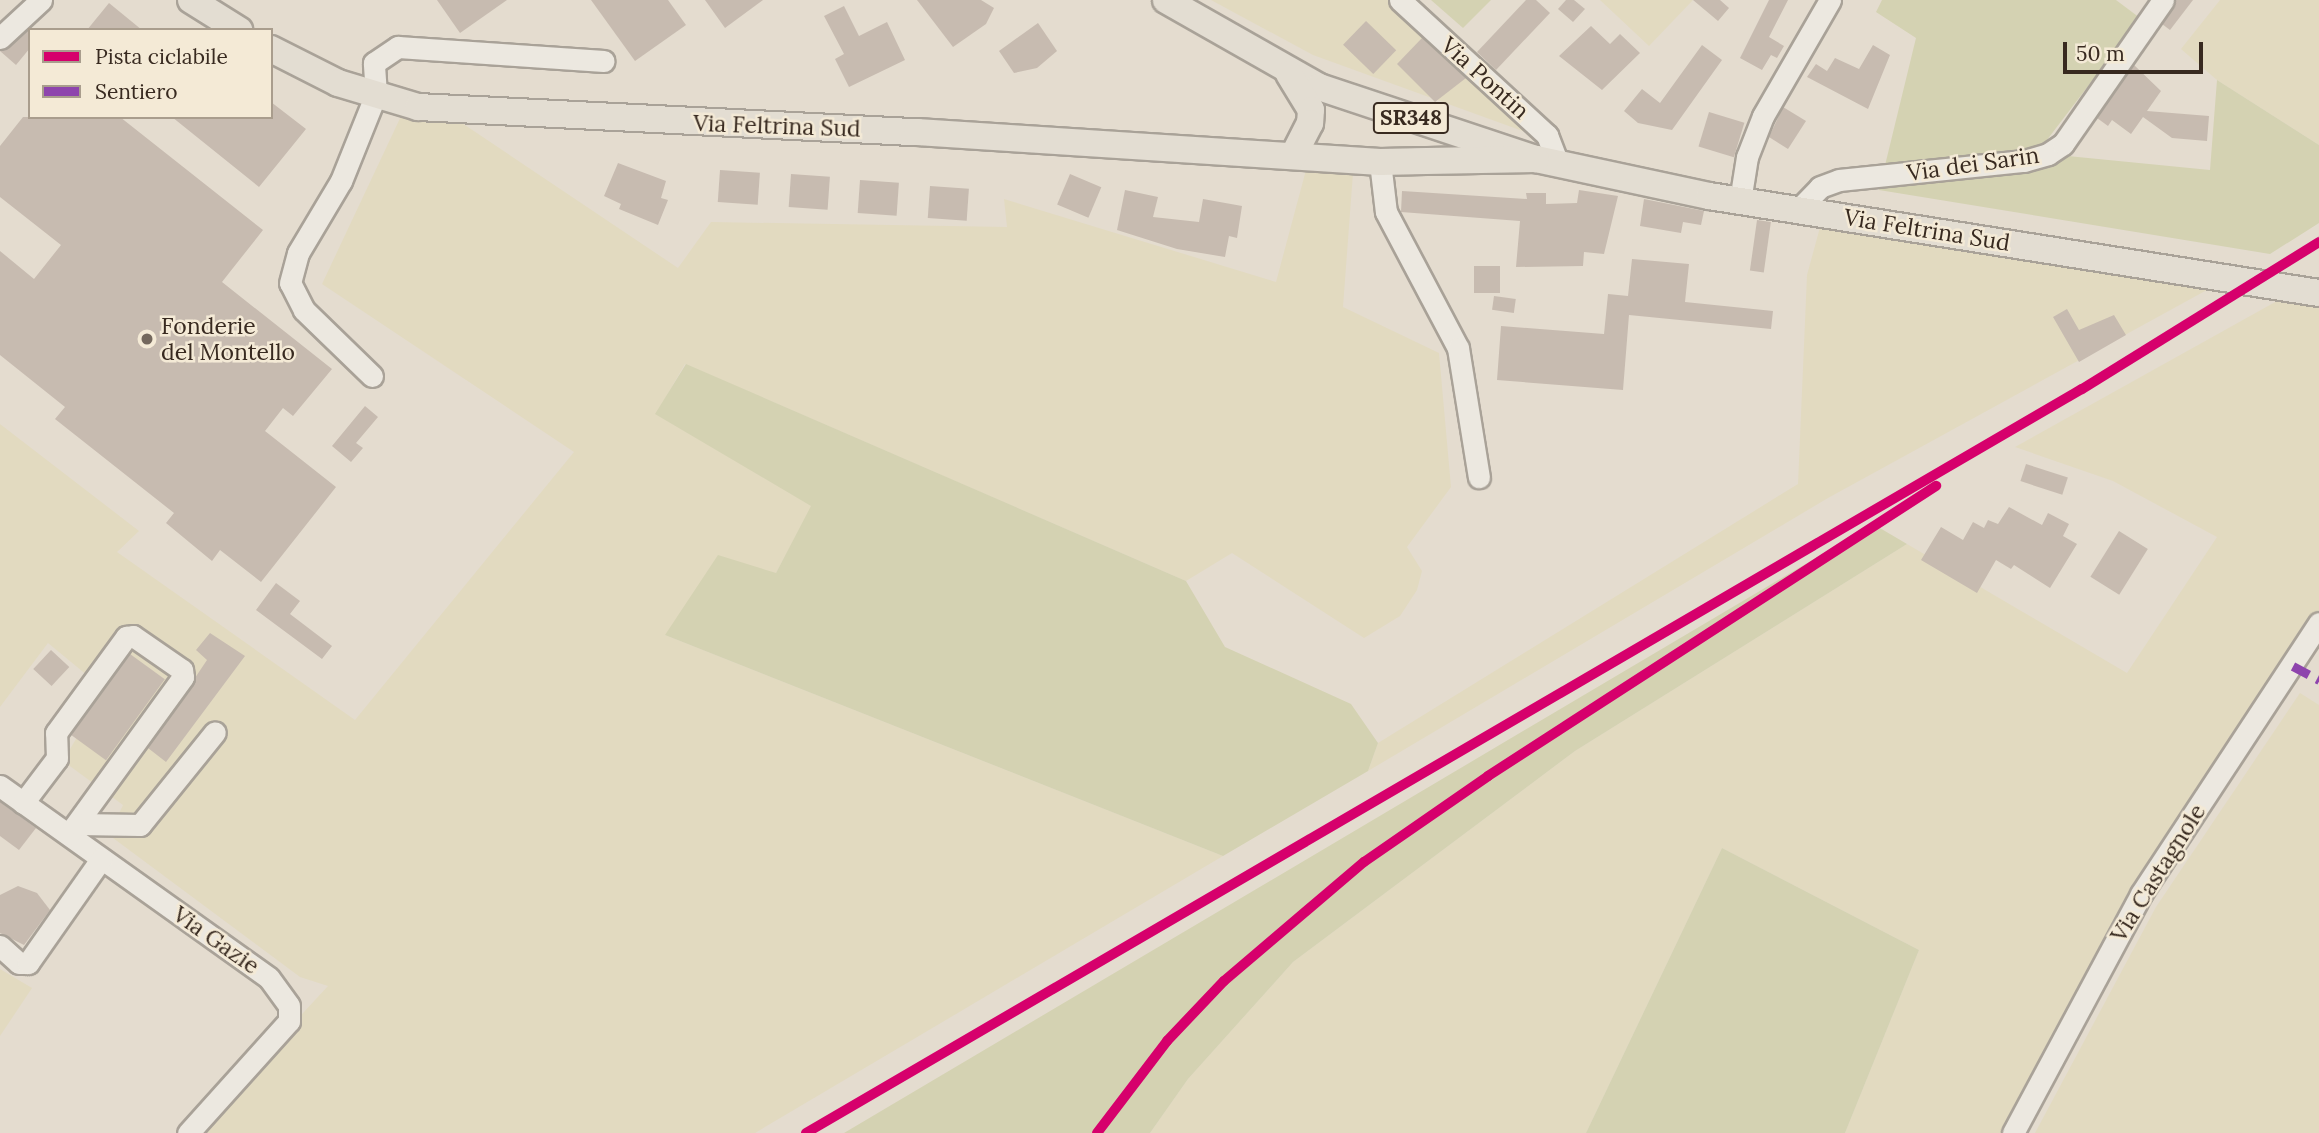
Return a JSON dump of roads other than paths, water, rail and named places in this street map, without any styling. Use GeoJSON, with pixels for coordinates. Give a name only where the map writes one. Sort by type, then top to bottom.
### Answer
{"type":"FeatureCollection","features":[{"type":"Feature","properties":{"kind":"main road"},"geometry":{"type":"LineString","coordinates":[[191,0],[236,28]]}},
{"type":"Feature","properties":{"kind":"main road","name":"SR348"},"geometry":{"type":"LineString","coordinates":[[1166,0],[1289,74],[1350,98],[1547,161]]}},
{"type":"Feature","properties":{"kind":"main road","name":"Via Feltrina Sud"},"geometry":{"type":"LineString","coordinates":[[273,50],[338,83],[418,107],[917,132],[1380,162],[1547,161],[1709,197],[1799,209],[2306,291]]}},
{"type":"Feature","properties":{"kind":"main road"},"geometry":{"type":"LineString","coordinates":[[1289,74],[1311,110],[1310,122],[1293,156]]}},
{"type":"Feature","properties":{"kind":"street"},"geometry":{"type":"LineString","coordinates":[[0,38],[41,0]]}},
{"type":"Feature","properties":{"kind":"street","name":"Via Pontin"},"geometry":{"type":"LineString","coordinates":[[1400,0],[1548,135],[1547,161]]}},
{"type":"Feature","properties":{"kind":"street"},"geometry":{"type":"LineString","coordinates":[[1740,201],[1747,157],[1763,116],[1830,0]]}},
{"type":"Feature","properties":{"kind":"street","name":"Via dei Sarin"},"geometry":{"type":"LineString","coordinates":[[1799,209],[1820,187],[1839,180],[2024,161],[2048,154],[2063,144],[2163,0]]}},
{"type":"Feature","properties":{"kind":"street"},"geometry":{"type":"LineString","coordinates":[[372,376],[304,310],[290,284],[298,253],[341,181],[376,94],[374,63],[398,47],[604,61]]}},
{"type":"Feature","properties":{"kind":"street"},"geometry":{"type":"LineString","coordinates":[[1380,162],[1386,212],[1458,348],[1479,477]]}},
{"type":"Feature","properties":{"kind":"street","name":"Via Castagnole"},"geometry":{"type":"LineString","coordinates":[[2013,1133],[2141,894],[2319,622]]}},
{"type":"Feature","properties":{"kind":"street"},"geometry":{"type":"LineString","coordinates":[[23,803],[57,758],[56,733],[126,637],[133,636],[182,670],[183,677],[74,829]]}},
{"type":"Feature","properties":{"kind":"street"},"geometry":{"type":"LineString","coordinates":[[74,829],[141,825],[215,732]]}},
{"type":"Feature","properties":{"kind":"street","name":"Via Gazie"},"geometry":{"type":"LineString","coordinates":[[0,786],[23,803],[74,829],[101,859],[269,978],[289,1006],[289,1021],[188,1133]]}},
{"type":"Feature","properties":{"kind":"street"},"geometry":{"type":"LineString","coordinates":[[0,946],[19,963],[28,963],[101,859]]}},
{"type":"Feature","properties":{"kind":"place","name":"Fonderie del Montello"},"geometry":{"type":"Point","coordinates":[147,339]}}]}
